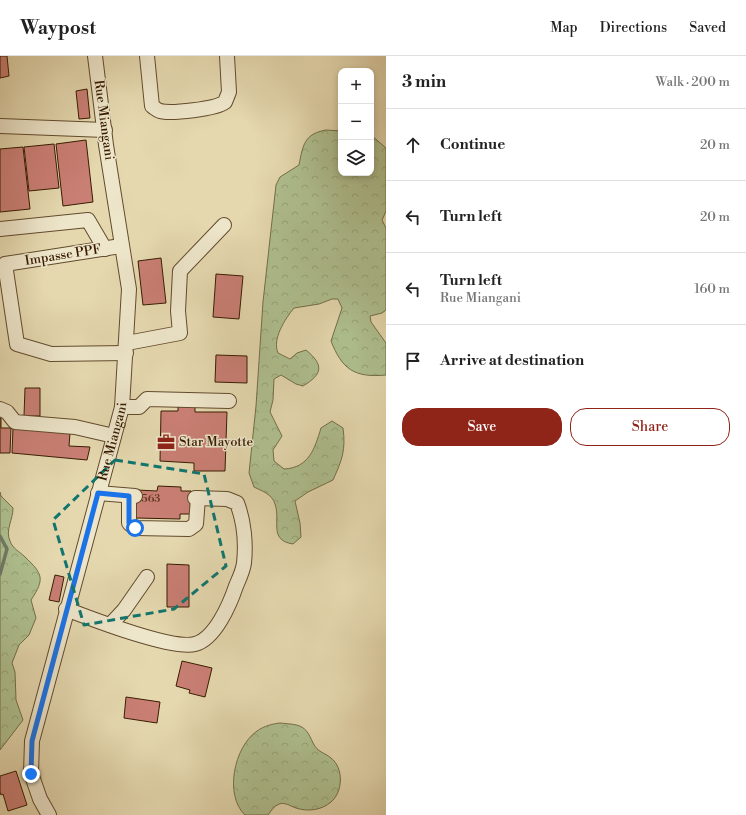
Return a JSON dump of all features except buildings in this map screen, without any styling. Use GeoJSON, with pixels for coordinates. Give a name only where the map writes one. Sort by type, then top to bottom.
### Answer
{"type":"FeatureCollection","features":[{"type":"Feature","properties":{"kind":"street","name":"Rue Miangani"},"geometry":{"type":"LineString","coordinates":[[49,815],[40,799],[31,774],[32,741],[66,609],[122,406],[126,348],[129,289],[121,246],[95,56]]}},
{"type":"Feature","properties":{"kind":"street"},"geometry":{"type":"LineString","coordinates":[[147,56],[152,106],[166,112],[214,108],[225,102],[229,92],[227,56]]}},
{"type":"Feature","properties":{"kind":"street"},"geometry":{"type":"LineString","coordinates":[[0,126],[105,130]]}},
{"type":"Feature","properties":{"kind":"street"},"geometry":{"type":"LineString","coordinates":[[0,229],[88,220],[105,249]]}},
{"type":"Feature","properties":{"kind":"street"},"geometry":{"type":"LineString","coordinates":[[126,348],[180,333],[178,311],[180,271],[224,225]]}},
{"type":"Feature","properties":{"kind":"street","name":"Impasse PPF"},"geometry":{"type":"LineString","coordinates":[[121,246],[5,264],[17,344],[51,354],[126,348]]}},
{"type":"Feature","properties":{"kind":"street"},"geometry":{"type":"LineString","coordinates":[[122,406],[139,407],[147,399],[229,401]]}},
{"type":"Feature","properties":{"kind":"street"},"geometry":{"type":"LineString","coordinates":[[0,409],[7,412],[15,422],[75,427],[114,436]]}},
{"type":"Feature","properties":{"kind":"street"},"geometry":{"type":"LineString","coordinates":[[66,609],[110,625],[177,645],[196,644],[212,634],[232,600],[244,565],[244,540],[240,512],[237,503],[227,499],[197,498],[196,524],[190,529],[135,528],[129,523],[132,496],[98,493]]}},
{"type":"Feature","properties":{"kind":"street"},"geometry":{"type":"LineString","coordinates":[[110,625],[124,610],[147,577]]}},
{"type":"Feature","properties":{"kind":"highlighted area"},"geometry":{"type":"Polygon","coordinates":[[[115,460],[204,474],[226,566],[174,609],[84,625],[53,520],[115,460]]]}},
{"type":"Feature","properties":{"kind":"green space"},"geometry":{"type":"Polygon","coordinates":[[[326,130],[338,131],[338,176],[374,176],[374,138],[386,148],[386,211],[382,220],[386,228],[386,310],[382,313],[370,316],[371,322],[386,343],[386,375],[375,376],[357,373],[351,370],[340,359],[331,341],[342,308],[338,299],[332,299],[319,304],[294,308],[283,323],[277,342],[278,353],[290,359],[297,353],[306,350],[316,360],[319,369],[310,382],[303,386],[296,384],[281,375],[274,379],[273,400],[270,412],[282,436],[273,450],[274,461],[284,469],[293,468],[305,461],[310,456],[321,428],[332,421],[343,428],[344,436],[344,449],[339,467],[333,480],[308,492],[295,501],[300,523],[301,537],[293,544],[285,542],[280,538],[277,529],[274,501],[266,493],[254,487],[249,473],[256,406],[263,302],[276,185],[280,177],[299,165],[306,142],[313,134],[326,130]]]}},
{"type":"Feature","properties":{"kind":"green space"},"geometry":{"type":"Polygon","coordinates":[[[0,492],[1,496],[13,508],[8,533],[11,544],[36,568],[40,577],[40,582],[36,593],[31,600],[36,618],[29,635],[19,645],[12,663],[15,672],[16,700],[23,720],[0,750],[0,492]]]}},
{"type":"Feature","properties":{"kind":"green space"},"geometry":{"type":"Polygon","coordinates":[[[280,723],[297,725],[304,729],[317,749],[335,762],[340,774],[340,786],[338,792],[331,802],[315,810],[305,810],[285,804],[279,804],[268,815],[245,815],[235,796],[234,784],[234,772],[242,748],[249,738],[257,731],[280,723]]]}},
{"type":"Feature","properties":{"kind":"waterway"},"geometry":{"type":"LineString","coordinates":[[0,536],[7,549],[0,574]]}},
{"type":"Feature","properties":{"kind":"place","name":"Star Mayotte"},"geometry":{"type":"Point","coordinates":[166,442]}},
{"type":"Feature","properties":{"kind":"route"},"geometry":{"type":"LineString","coordinates":[[31,774],[32,741],[98,493],[129,496],[129,523],[135,528]]}}]}
